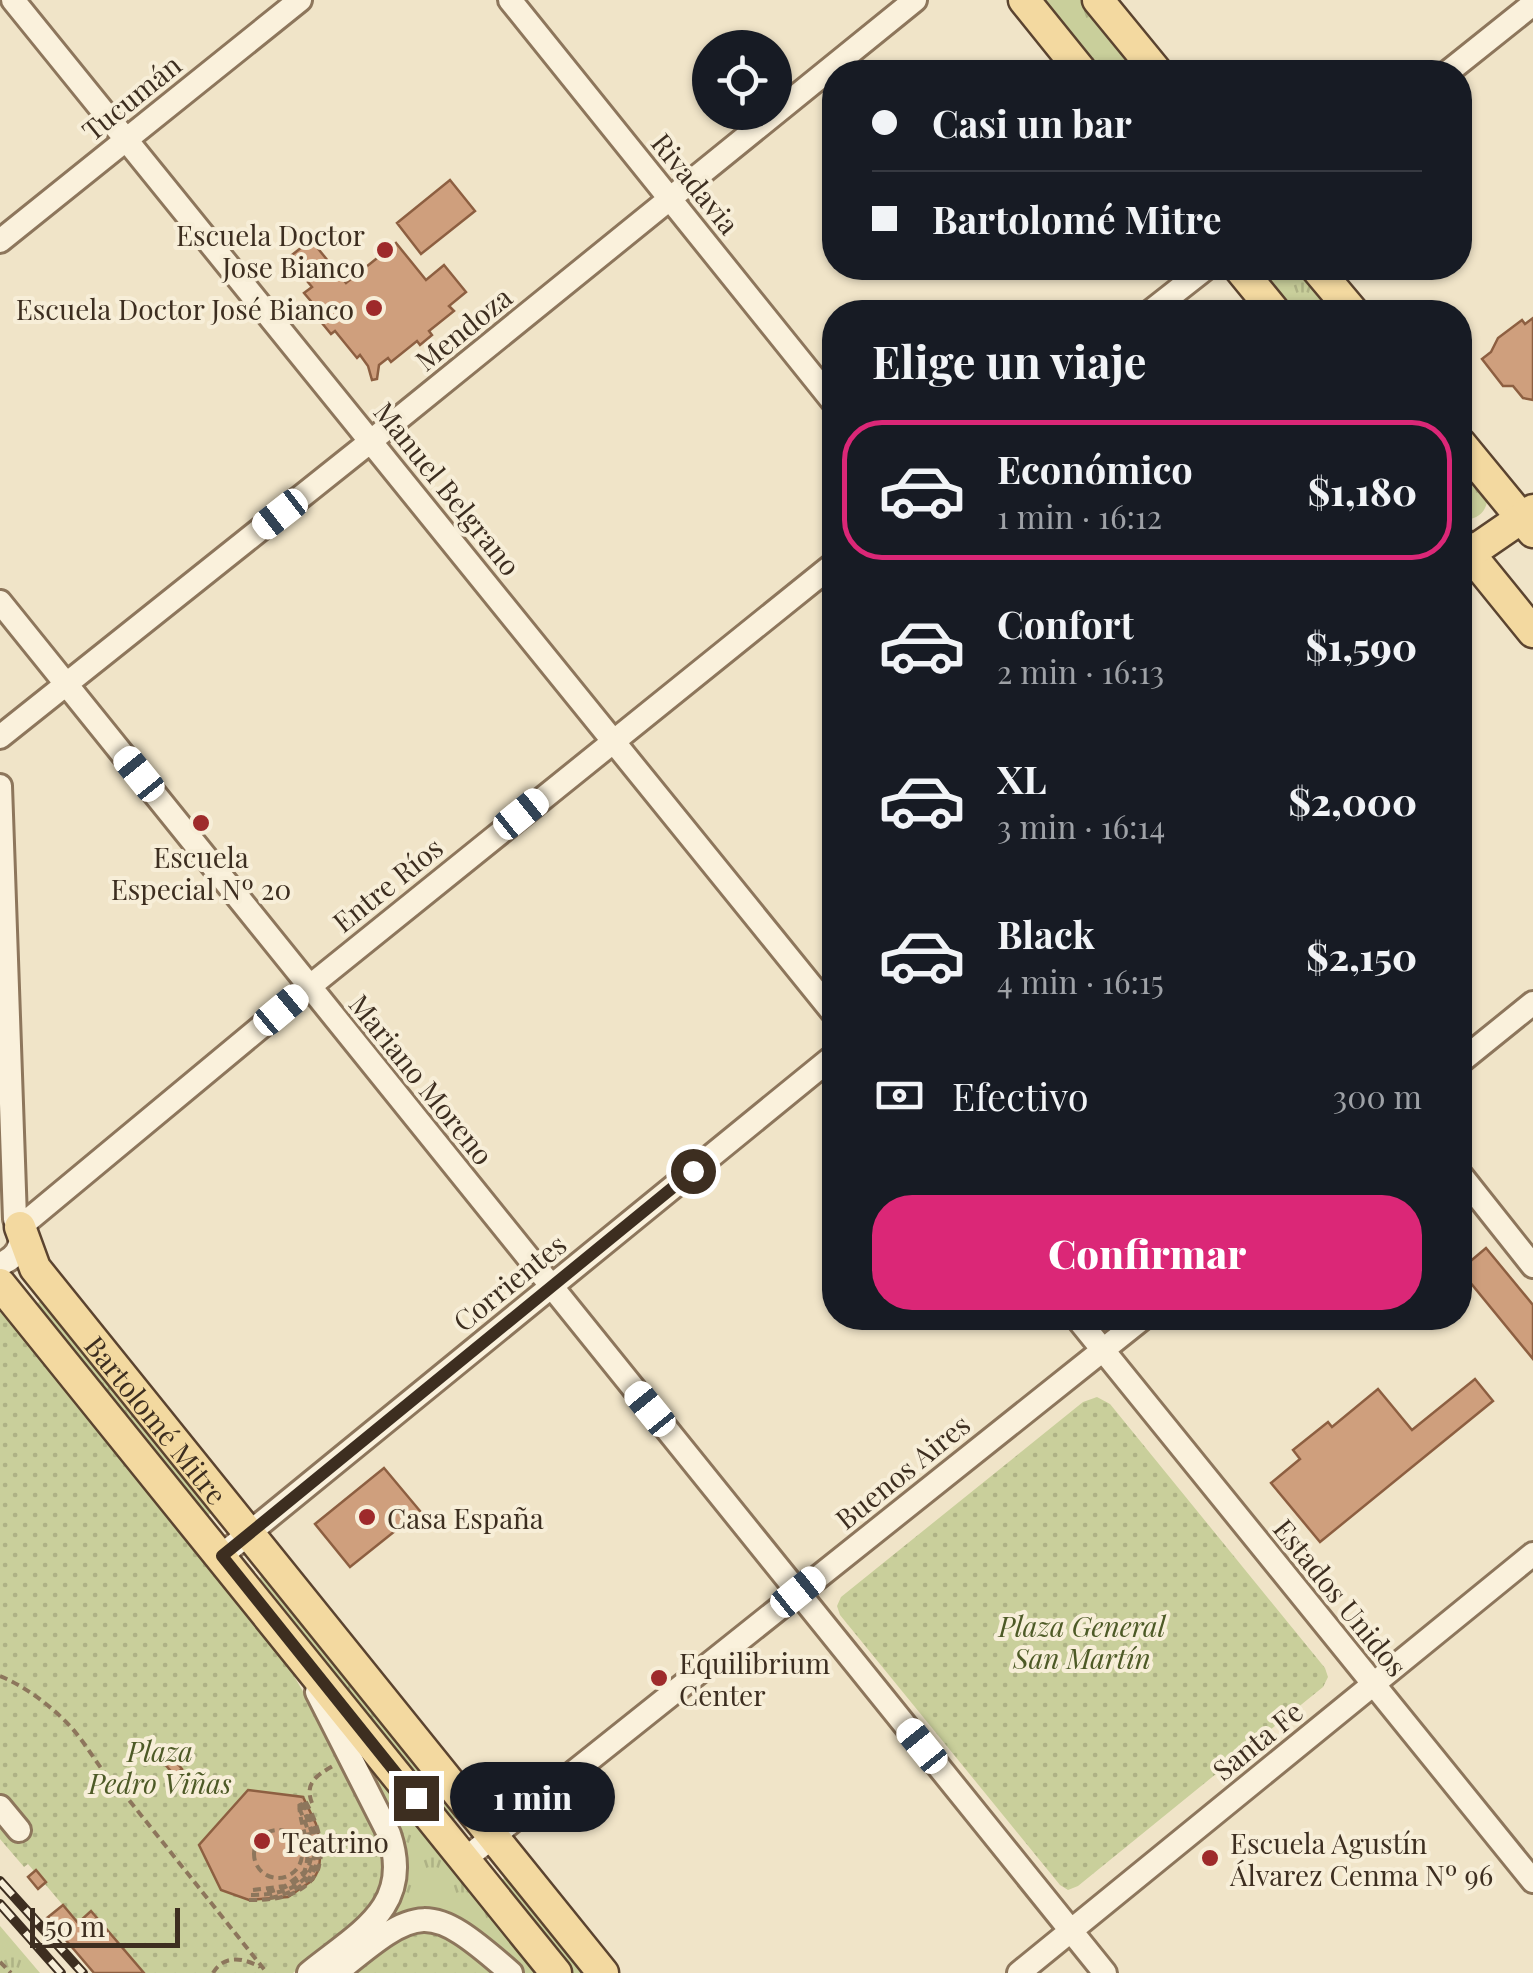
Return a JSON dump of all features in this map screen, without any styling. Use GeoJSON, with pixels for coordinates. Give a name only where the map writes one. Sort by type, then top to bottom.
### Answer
{"type":"FeatureCollection","features":[{"type":"Feature","properties":{"kind":"main road"},"geometry":{"type":"LineString","coordinates":[[1024,0],[1072,60]]}},
{"type":"Feature","properties":{"kind":"main road"},"geometry":{"type":"LineString","coordinates":[[1098,0],[1147,60]]}},
{"type":"Feature","properties":{"kind":"main road"},"geometry":{"type":"LineString","coordinates":[[1249,280],[1266,300]]}},
{"type":"Feature","properties":{"kind":"main road"},"geometry":{"type":"LineString","coordinates":[[1326,280],[1343,300]]}},
{"type":"Feature","properties":{"kind":"main road"},"geometry":{"type":"LineString","coordinates":[[1472,456],[1529,520],[1472,548]]}},
{"type":"Feature","properties":{"kind":"main road"},"geometry":{"type":"LineString","coordinates":[[1472,560],[1527,611]]}},
{"type":"Feature","properties":{"kind":"main road","name":"Bartolomé Mitre"},"geometry":{"type":"LineString","coordinates":[[12,1219],[35,1268],[603,1973]]}},
{"type":"Feature","properties":{"kind":"main road","name":"Bartolomé Mitre"},"geometry":{"type":"LineString","coordinates":[[0,1284],[556,1973]]}},
{"type":"Feature","properties":{"kind":"street","name":"Manuel Belgrano"},"geometry":{"type":"LineString","coordinates":[[13,0],[822,999]]}},
{"type":"Feature","properties":{"kind":"street","name":"Tucumán"},"geometry":{"type":"LineString","coordinates":[[0,241],[300,0]]}},
{"type":"Feature","properties":{"kind":"street","name":"Rivadavia"},"geometry":{"type":"LineString","coordinates":[[510,0],[822,388]]}},
{"type":"Feature","properties":{"kind":"street","name":"Mendoza"},"geometry":{"type":"LineString","coordinates":[[841,60],[915,0]]}},
{"type":"Feature","properties":{"kind":"street"},"geometry":{"type":"LineString","coordinates":[[1463,60],[1526,10]]}},
{"type":"Feature","properties":{"kind":"street","name":"Mendoza"},"geometry":{"type":"LineString","coordinates":[[0,737],[822,75]]}},
{"type":"Feature","properties":{"kind":"street"},"geometry":{"type":"LineString","coordinates":[[1165,300],[1191,280]]}},
{"type":"Feature","properties":{"kind":"street","name":"Entre Ríos"},"geometry":{"type":"LineString","coordinates":[[0,1264],[11,1260],[19,1250],[22,1235],[12,1219],[822,574]]}},
{"type":"Feature","properties":{"kind":"street","name":"Mariano Moreno"},"geometry":{"type":"LineString","coordinates":[[0,602],[1105,1973]]}},
{"type":"Feature","properties":{"kind":"street"},"geometry":{"type":"LineString","coordinates":[[0,786],[6,1171],[12,1219]]}},
{"type":"Feature","properties":{"kind":"street"},"geometry":{"type":"LineString","coordinates":[[1472,1052],[1533,1003]]}},
{"type":"Feature","properties":{"kind":"street","name":"Corrientes"},"geometry":{"type":"LineString","coordinates":[[222,1556],[822,1067]]}},
{"type":"Feature","properties":{"kind":"street"},"geometry":{"type":"LineString","coordinates":[[1472,1189],[1533,1266]]}},
{"type":"Feature","properties":{"kind":"street"},"geometry":{"type":"LineString","coordinates":[[1087,1330],[1103,1350]]}},
{"type":"Feature","properties":{"kind":"street","name":"Buenos Aires"},"geometry":{"type":"LineString","coordinates":[[465,1859],[1128,1330]]}},
{"type":"Feature","properties":{"kind":"street","name":"Estados Unidos"},"geometry":{"type":"LineString","coordinates":[[1103,1350],[1533,1882]]}},
{"type":"Feature","properties":{"kind":"street","name":"Santa Fe"},"geometry":{"type":"LineString","coordinates":[[1019,1973],[1533,1554]]}},
{"type":"Feature","properties":{"kind":"street"},"geometry":{"type":"LineString","coordinates":[[292,1644],[389,1834],[397,1879],[393,1894],[374,1920],[309,1973]]}},
{"type":"Feature","properties":{"kind":"street"},"geometry":{"type":"LineString","coordinates":[[0,1807],[19,1830]]}},
{"type":"Feature","properties":{"kind":"street"},"geometry":{"type":"LineString","coordinates":[[336,1973],[386,1932],[424,1920],[460,1929],[511,1973]]}},
{"type":"Feature","properties":{"kind":"path"},"geometry":{"type":"LineString","coordinates":[[0,1676],[44,1704],[73,1729],[106,1778],[125,1796],[266,1971]]}},
{"type":"Feature","properties":{"kind":"path"},"geometry":{"type":"LineString","coordinates":[[312,1802],[308,1792],[312,1780],[350,1757]]}},
{"type":"Feature","properties":{"kind":"path"},"geometry":{"type":"LineString","coordinates":[[303,1796],[320,1836],[321,1857],[313,1880],[288,1897],[251,1895],[285,1886],[304,1872],[309,1847],[296,1810],[300,1802],[303,1796]]}},
{"type":"Feature","properties":{"kind":"path"},"geometry":{"type":"LineString","coordinates":[[284,1831],[300,1843],[302,1860],[293,1873],[274,1878],[258,1868],[254,1849],[265,1834],[284,1831]]}},
{"type":"Feature","properties":{"kind":"path"},"geometry":{"type":"LineString","coordinates":[[214,1973],[224,1961],[234,1959],[266,1971]]}},
{"type":"Feature","properties":{"kind":"path"},"geometry":{"type":"LineString","coordinates":[[0,1962],[12,1973]]}},
{"type":"Feature","properties":{"kind":"green space"},"geometry":{"type":"Polygon","coordinates":[[[1038,0],[1083,0],[1132,60],[1087,60],[1038,0]]]}},
{"type":"Feature","properties":{"kind":"green space"},"geometry":{"type":"Polygon","coordinates":[[[1265,280],[1311,280],[1327,300],[1280,300],[1265,280]]]}},
{"type":"Feature","properties":{"kind":"green space"},"geometry":{"type":"Polygon","coordinates":[[[1472,479],[1487,497],[1483,512],[1472,518],[1472,479]]]}},
{"type":"Feature","properties":{"kind":"green space"},"geometry":{"type":"Polygon","coordinates":[[[44,1298],[213,1511],[206,1517],[33,1307],[44,1298]]]}},
{"type":"Feature","properties":{"kind":"green space","name":"Plaza Pedro Viñas"},"geometry":{"type":"Polygon","coordinates":[[[0,1302],[273,1640],[340,1755],[383,1841],[387,1885],[364,1916],[293,1973],[144,1973],[91,1912],[78,1923],[28,1864],[24,1867],[0,1839],[0,1302]]]}},
{"type":"Feature","properties":{"kind":"green space","name":"Plaza General San Martín"},"geometry":{"type":"Polygon","coordinates":[[[1097,1397],[1110,1404],[1325,1668],[1328,1677],[1323,1687],[1078,1886],[1068,1890],[840,1615],[837,1606],[841,1597],[1083,1402],[1097,1397]]]}},
{"type":"Feature","properties":{"kind":"green space"},"geometry":{"type":"Polygon","coordinates":[[[261,1576],[267,1576],[457,1816],[455,1819],[446,1819],[257,1583],[261,1576]]]}},
{"type":"Feature","properties":{"kind":"green space"},"geometry":{"type":"Polygon","coordinates":[[[352,1740],[540,1973],[519,1973],[388,1917],[405,1884],[404,1847],[352,1740]]]}},
{"type":"Feature","properties":{"kind":"green space"},"geometry":{"type":"Polygon","coordinates":[[[136,1805],[255,1952],[249,1957],[131,1809],[136,1805]]]}},
{"type":"Feature","properties":{"kind":"green space"},"geometry":{"type":"Polygon","coordinates":[[[506,1876],[589,1973],[570,1973],[500,1882],[506,1876]]]}},
{"type":"Feature","properties":{"kind":"green space"},"geometry":{"type":"Polygon","coordinates":[[[0,1926],[40,1973],[0,1973],[0,1926]]]}},
{"type":"Feature","properties":{"kind":"green space"},"geometry":{"type":"Polygon","coordinates":[[[441,1929],[502,1973],[350,1973],[404,1932],[441,1929]]]}},
{"type":"Feature","properties":{"kind":"building"},"geometry":{"type":"Polygon","coordinates":[[[450,180],[475,211],[421,254],[397,223],[450,180]]]}},
{"type":"Feature","properties":{"kind":"building"},"geometry":{"type":"Polygon","coordinates":[[[311,240],[346,283],[396,243],[426,280],[444,265],[466,292],[449,306],[454,311],[429,331],[432,335],[420,345],[417,341],[391,362],[388,358],[379,365],[377,379],[372,380],[360,355],[357,358],[335,331],[331,334],[322,323],[326,319],[304,293],[312,287],[288,258],[311,240]]]}},
{"type":"Feature","properties":{"kind":"building"},"geometry":{"type":"Polygon","coordinates":[[[1533,318],[1533,400],[1523,398],[1513,386],[1503,386],[1482,359],[1498,338],[1522,320],[1525,324],[1533,318]]]}},
{"type":"Feature","properties":{"kind":"building"},"geometry":{"type":"Polygon","coordinates":[[[1486,1248],[1533,1305],[1533,1359],[1472,1285],[1472,1260],[1486,1248]]]}},
{"type":"Feature","properties":{"kind":"building"},"geometry":{"type":"Polygon","coordinates":[[[1475,1379],[1493,1401],[1320,1542],[1271,1483],[1300,1459],[1293,1450],[1328,1422],[1332,1427],[1378,1389],[1412,1430],[1475,1379]]]}},
{"type":"Feature","properties":{"kind":"building","name":"Casa España"},"geometry":{"type":"Polygon","coordinates":[[[384,1468],[420,1511],[350,1567],[315,1524],[384,1468]]]}},
{"type":"Feature","properties":{"kind":"building"},"geometry":{"type":"Polygon","coordinates":[[[172,1757],[182,1769],[174,1775],[164,1763],[172,1757]]]}},
{"type":"Feature","properties":{"kind":"building","name":"Teatrino"},"geometry":{"type":"Polygon","coordinates":[[[248,1790],[303,1797],[316,1824],[321,1847],[319,1869],[313,1880],[288,1897],[249,1900],[221,1890],[199,1845],[248,1790]]]}},
{"type":"Feature","properties":{"kind":"building"},"geometry":{"type":"Polygon","coordinates":[[[36,1870],[46,1882],[38,1889],[28,1877],[36,1870]]]}},
{"type":"Feature","properties":{"kind":"building"},"geometry":{"type":"Polygon","coordinates":[[[63,1905],[78,1923],[91,1911],[144,1973],[94,1973],[47,1918],[63,1905]]]}},
{"type":"Feature","properties":{"kind":"railway"},"geometry":{"type":"LineString","coordinates":[[0,1881],[83,1973]]}},
{"type":"Feature","properties":{"kind":"railway"},"geometry":{"type":"LineString","coordinates":[[0,1904],[61,1973]]}},
{"type":"Feature","properties":{"kind":"place","name":"Escuela Doctor Jose Bianco"},"geometry":{"type":"Point","coordinates":[385,250]}},
{"type":"Feature","properties":{"kind":"place","name":"Escuela Doctor José Bianco"},"geometry":{"type":"Point","coordinates":[374,308]}},
{"type":"Feature","properties":{"kind":"place","name":"Escuela Especial Nº 20"},"geometry":{"type":"Point","coordinates":[201,823]}},
{"type":"Feature","properties":{"kind":"place","name":"Casa España"},"geometry":{"type":"Point","coordinates":[367,1517]}},
{"type":"Feature","properties":{"kind":"place","name":"Equilibrium Center"},"geometry":{"type":"Point","coordinates":[659,1678]}},
{"type":"Feature","properties":{"kind":"place","name":"Teatrino"},"geometry":{"type":"Point","coordinates":[262,1841]}},
{"type":"Feature","properties":{"kind":"place","name":"Escuela Agustín Álvarez Cenma Nº 96"},"geometry":{"type":"Point","coordinates":[1210,1858]}},
{"type":"Feature","properties":{"kind":"route"},"geometry":{"type":"LineString","coordinates":[[416,1798],[222,1556],[693,1171]]}}]}
